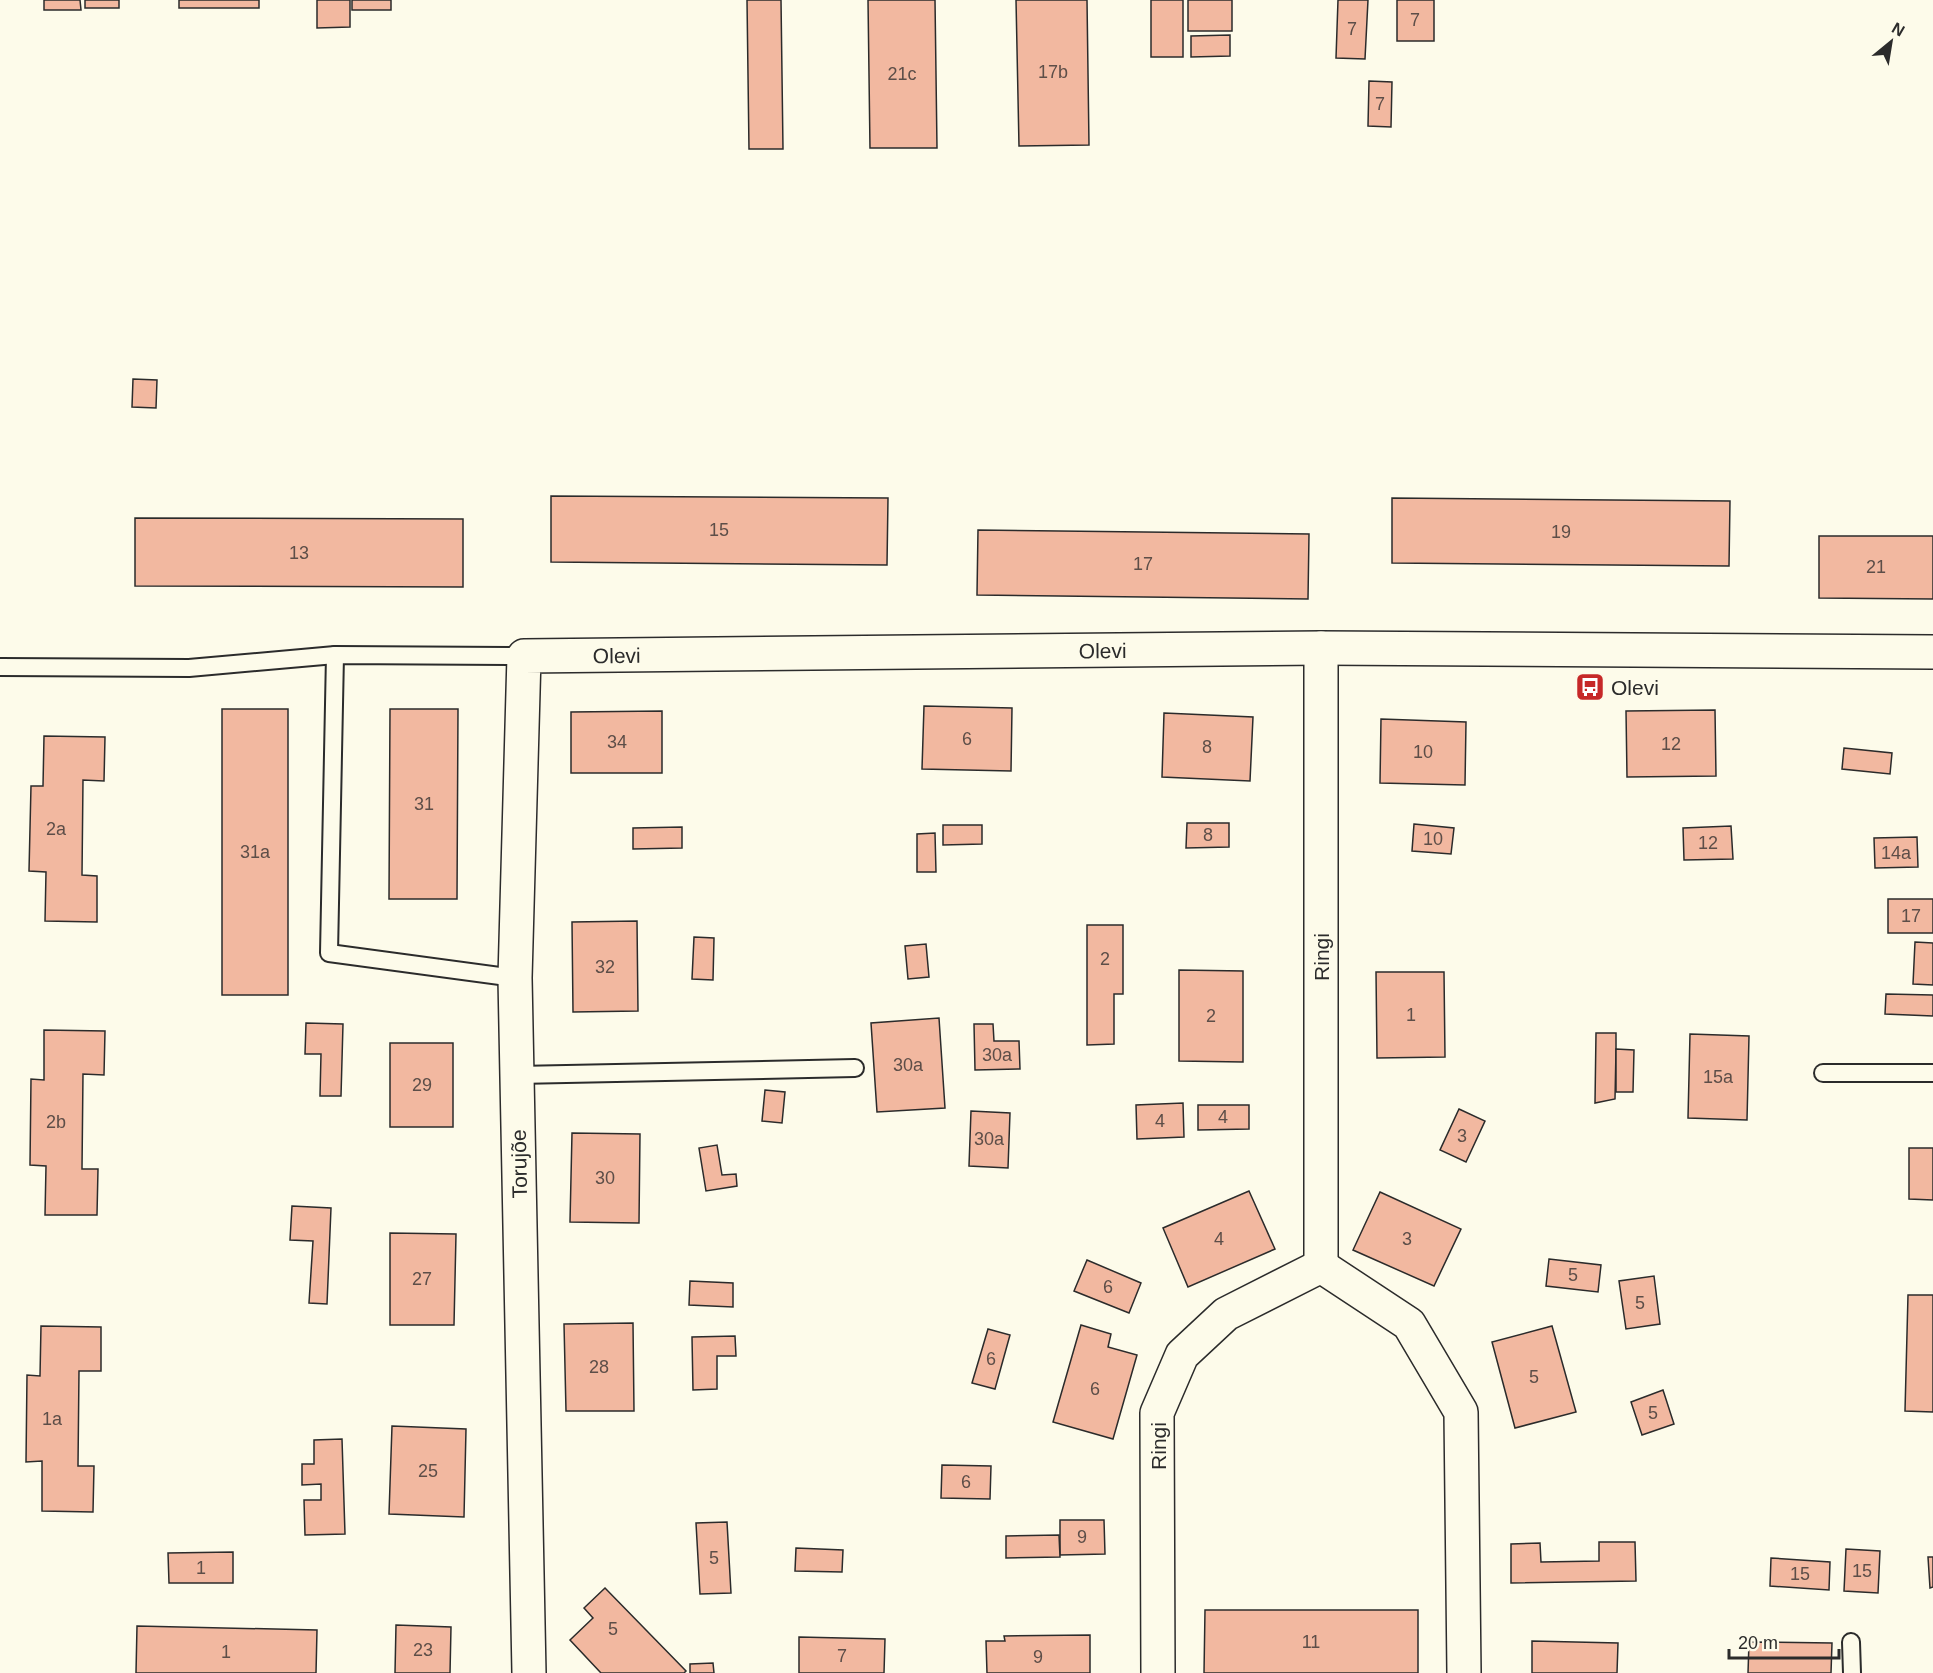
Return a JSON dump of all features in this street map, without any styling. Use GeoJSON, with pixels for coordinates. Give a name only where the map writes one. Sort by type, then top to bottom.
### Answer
{"type":"FeatureCollection","features":[{"type":"Feature","properties":{"kind":"street","name":"Olevi"},"geometry":{"type":"LineString","coordinates":[[524,656],[1321,648],[1933,652]]}},
{"type":"Feature","properties":{"kind":"street","name":"Ringi"},"geometry":{"type":"LineString","coordinates":[[1158,1673],[1157,1413],[1182,1355],[1226,1314],[1321,1266],[1321,648]]}},
{"type":"Feature","properties":{"kind":"street","name":"Torujõe"},"geometry":{"type":"LineString","coordinates":[[524,656],[515,978],[529,1673]]}},
{"type":"Feature","properties":{"kind":"street"},"geometry":{"type":"LineString","coordinates":[[1321,1266],[1408,1324],[1461,1412],[1464,1673]]}},
{"type":"Feature","properties":{"kind":"lane"},"geometry":{"type":"LineString","coordinates":[[0,667],[189,668],[335,655],[524,656]]}},
{"type":"Feature","properties":{"kind":"lane"},"geometry":{"type":"LineString","coordinates":[[335,655],[329,953],[515,978]]}},
{"type":"Feature","properties":{"kind":"lane"},"geometry":{"type":"LineString","coordinates":[[517,1075],[855,1068]]}},
{"type":"Feature","properties":{"kind":"lane"},"geometry":{"type":"LineString","coordinates":[[1823,1073],[1933,1073]]}},
{"type":"Feature","properties":{"kind":"lane"},"geometry":{"type":"LineString","coordinates":[[1851,1642],[1852,1673]]}},
{"type":"Feature","properties":{"kind":"building"},"geometry":{"type":"Polygon","coordinates":[[[44,0],[80,0],[81,10],[44,10],[44,0]]]}},
{"type":"Feature","properties":{"kind":"building"},"geometry":{"type":"Polygon","coordinates":[[[85,0],[119,0],[119,8],[85,8],[85,0]]]}},
{"type":"Feature","properties":{"kind":"building"},"geometry":{"type":"Polygon","coordinates":[[[179,0],[259,0],[259,8],[179,8],[179,0]]]}},
{"type":"Feature","properties":{"kind":"building"},"geometry":{"type":"Polygon","coordinates":[[[317,0],[350,0],[350,27],[317,28],[317,0]]]}},
{"type":"Feature","properties":{"kind":"building"},"geometry":{"type":"Polygon","coordinates":[[[352,0],[391,0],[391,10],[352,10],[352,0]]]}},
{"type":"Feature","properties":{"kind":"building"},"geometry":{"type":"Polygon","coordinates":[[[747,0],[781,0],[783,149],[749,149],[747,0]]]}},
{"type":"Feature","properties":{"kind":"building"},"geometry":{"type":"Polygon","coordinates":[[[868,0],[935,0],[937,148],[870,148],[868,0]]]}},
{"type":"Feature","properties":{"kind":"building"},"geometry":{"type":"Polygon","coordinates":[[[1016,0],[1087,0],[1089,145],[1019,146],[1016,0]]]}},
{"type":"Feature","properties":{"kind":"building"},"geometry":{"type":"Polygon","coordinates":[[[1151,0],[1183,0],[1183,57],[1151,57],[1151,0]]]}},
{"type":"Feature","properties":{"kind":"building"},"geometry":{"type":"Polygon","coordinates":[[[1188,0],[1232,0],[1232,31],[1188,31],[1188,0]]]}},
{"type":"Feature","properties":{"kind":"building"},"geometry":{"type":"Polygon","coordinates":[[[1338,0],[1368,0],[1365,59],[1336,58],[1338,0]]]}},
{"type":"Feature","properties":{"kind":"building"},"geometry":{"type":"Polygon","coordinates":[[[1397,0],[1434,0],[1434,41],[1397,41],[1397,0]]]}},
{"type":"Feature","properties":{"kind":"building"},"geometry":{"type":"Polygon","coordinates":[[[1230,35],[1230,56],[1191,57],[1191,36],[1230,35]]]}},
{"type":"Feature","properties":{"kind":"building"},"geometry":{"type":"Polygon","coordinates":[[[1369,81],[1392,82],[1391,127],[1368,126],[1369,81]]]}},
{"type":"Feature","properties":{"kind":"building"},"geometry":{"type":"Polygon","coordinates":[[[133,379],[157,380],[156,408],[132,407],[133,379]]]}},
{"type":"Feature","properties":{"kind":"building"},"geometry":{"type":"Polygon","coordinates":[[[551,496],[888,498],[887,565],[551,562],[551,496]]]}},
{"type":"Feature","properties":{"kind":"building"},"geometry":{"type":"Polygon","coordinates":[[[1392,498],[1730,501],[1729,566],[1392,563],[1392,498]]]}},
{"type":"Feature","properties":{"kind":"building"},"geometry":{"type":"Polygon","coordinates":[[[135,518],[463,519],[463,587],[135,586],[135,518]]]}},
{"type":"Feature","properties":{"kind":"building"},"geometry":{"type":"Polygon","coordinates":[[[978,530],[1309,534],[1308,599],[977,595],[978,530]]]}},
{"type":"Feature","properties":{"kind":"building"},"geometry":{"type":"Polygon","coordinates":[[[1819,536],[1933,536],[1933,599],[1819,598],[1819,536]]]}},
{"type":"Feature","properties":{"kind":"building"},"geometry":{"type":"Polygon","coordinates":[[[924,706],[1012,708],[1011,771],[922,769],[924,706]]]}},
{"type":"Feature","properties":{"kind":"building"},"geometry":{"type":"Polygon","coordinates":[[[222,709],[288,709],[288,995],[222,995],[222,709]]]}},
{"type":"Feature","properties":{"kind":"building"},"geometry":{"type":"Polygon","coordinates":[[[390,709],[458,709],[457,899],[389,899],[390,709]]]}},
{"type":"Feature","properties":{"kind":"building"},"geometry":{"type":"Polygon","coordinates":[[[1715,710],[1716,776],[1627,777],[1626,711],[1715,710]]]}},
{"type":"Feature","properties":{"kind":"building"},"geometry":{"type":"Polygon","coordinates":[[[662,711],[662,773],[571,773],[571,712],[662,711]]]}},
{"type":"Feature","properties":{"kind":"building"},"geometry":{"type":"Polygon","coordinates":[[[1164,713],[1253,717],[1250,781],[1162,777],[1164,713]]]}},
{"type":"Feature","properties":{"kind":"building"},"geometry":{"type":"Polygon","coordinates":[[[1381,719],[1466,722],[1465,785],[1380,783],[1381,719]]]}},
{"type":"Feature","properties":{"kind":"building"},"geometry":{"type":"Polygon","coordinates":[[[44,736],[105,737],[104,781],[83,780],[82,875],[97,876],[97,922],[45,921],[46,872],[29,871],[31,786],[43,786],[44,736]]]}},
{"type":"Feature","properties":{"kind":"building"},"geometry":{"type":"Polygon","coordinates":[[[1844,748],[1892,753],[1890,774],[1842,769],[1844,748]]]}},
{"type":"Feature","properties":{"kind":"building"},"geometry":{"type":"Polygon","coordinates":[[[1187,823],[1229,823],[1229,847],[1186,848],[1187,823]]]}},
{"type":"Feature","properties":{"kind":"building"},"geometry":{"type":"Polygon","coordinates":[[[1414,824],[1454,828],[1451,854],[1412,851],[1414,824]]]}},
{"type":"Feature","properties":{"kind":"building"},"geometry":{"type":"Polygon","coordinates":[[[943,825],[982,825],[982,844],[943,845],[943,825]]]}},
{"type":"Feature","properties":{"kind":"building"},"geometry":{"type":"Polygon","coordinates":[[[1731,826],[1733,859],[1684,860],[1683,828],[1731,826]]]}},
{"type":"Feature","properties":{"kind":"building"},"geometry":{"type":"Polygon","coordinates":[[[682,827],[682,848],[633,849],[633,828],[682,827]]]}},
{"type":"Feature","properties":{"kind":"building"},"geometry":{"type":"Polygon","coordinates":[[[935,833],[936,872],[917,872],[917,834],[935,833]]]}},
{"type":"Feature","properties":{"kind":"building"},"geometry":{"type":"Polygon","coordinates":[[[1917,837],[1918,867],[1875,868],[1874,838],[1917,837]]]}},
{"type":"Feature","properties":{"kind":"building"},"geometry":{"type":"Polygon","coordinates":[[[1888,899],[1933,899],[1933,933],[1888,933],[1888,899]]]}},
{"type":"Feature","properties":{"kind":"building"},"geometry":{"type":"Polygon","coordinates":[[[637,921],[638,1011],[573,1012],[572,922],[637,921]]]}},
{"type":"Feature","properties":{"kind":"building"},"geometry":{"type":"Polygon","coordinates":[[[1087,925],[1123,925],[1123,994],[1114,994],[1114,1044],[1087,1045],[1087,925]]]}},
{"type":"Feature","properties":{"kind":"building"},"geometry":{"type":"Polygon","coordinates":[[[694,937],[714,938],[713,980],[692,979],[694,937]]]}},
{"type":"Feature","properties":{"kind":"building"},"geometry":{"type":"Polygon","coordinates":[[[1915,942],[1933,943],[1933,985],[1913,984],[1915,942]]]}},
{"type":"Feature","properties":{"kind":"building"},"geometry":{"type":"Polygon","coordinates":[[[926,944],[929,977],[908,979],[905,946],[926,944]]]}},
{"type":"Feature","properties":{"kind":"building"},"geometry":{"type":"Polygon","coordinates":[[[1179,970],[1243,971],[1243,1062],[1179,1061],[1179,970]]]}},
{"type":"Feature","properties":{"kind":"building"},"geometry":{"type":"Polygon","coordinates":[[[1376,972],[1444,972],[1445,1057],[1377,1058],[1376,972]]]}},
{"type":"Feature","properties":{"kind":"building"},"geometry":{"type":"Polygon","coordinates":[[[1886,994],[1933,995],[1933,1016],[1885,1014],[1886,994]]]}},
{"type":"Feature","properties":{"kind":"building"},"geometry":{"type":"Polygon","coordinates":[[[939,1018],[945,1108],[877,1112],[871,1023],[939,1018]]]}},
{"type":"Feature","properties":{"kind":"building"},"geometry":{"type":"Polygon","coordinates":[[[306,1023],[343,1024],[341,1096],[320,1096],[321,1054],[305,1054],[306,1023]]]}},
{"type":"Feature","properties":{"kind":"building"},"geometry":{"type":"Polygon","coordinates":[[[974,1024],[993,1024],[994,1041],[1019,1041],[1020,1069],[975,1070],[974,1024]]]}},
{"type":"Feature","properties":{"kind":"building"},"geometry":{"type":"Polygon","coordinates":[[[44,1030],[105,1031],[104,1075],[83,1074],[82,1169],[98,1169],[97,1215],[45,1215],[46,1166],[30,1165],[31,1079],[44,1080],[44,1030]]]}},
{"type":"Feature","properties":{"kind":"building"},"geometry":{"type":"Polygon","coordinates":[[[1596,1033],[1616,1033],[1616,1050],[1615,1099],[1595,1103],[1596,1033]]]}},
{"type":"Feature","properties":{"kind":"building"},"geometry":{"type":"Polygon","coordinates":[[[1690,1034],[1749,1036],[1747,1120],[1688,1118],[1690,1034]]]}},
{"type":"Feature","properties":{"kind":"building"},"geometry":{"type":"Polygon","coordinates":[[[390,1043],[453,1043],[453,1127],[390,1127],[390,1043]]]}},
{"type":"Feature","properties":{"kind":"building"},"geometry":{"type":"Polygon","coordinates":[[[1616,1049],[1634,1050],[1633,1092],[1616,1092],[1616,1049]]]}},
{"type":"Feature","properties":{"kind":"building"},"geometry":{"type":"Polygon","coordinates":[[[765,1090],[785,1092],[782,1123],[762,1121],[765,1090]]]}},
{"type":"Feature","properties":{"kind":"building"},"geometry":{"type":"Polygon","coordinates":[[[1183,1103],[1184,1137],[1137,1139],[1136,1105],[1183,1103]]]}},
{"type":"Feature","properties":{"kind":"building"},"geometry":{"type":"Polygon","coordinates":[[[1198,1105],[1249,1105],[1249,1129],[1198,1130],[1198,1105]]]}},
{"type":"Feature","properties":{"kind":"building"},"geometry":{"type":"Polygon","coordinates":[[[1459,1109],[1485,1121],[1466,1162],[1440,1150],[1459,1109]]]}},
{"type":"Feature","properties":{"kind":"building"},"geometry":{"type":"Polygon","coordinates":[[[971,1111],[1010,1113],[1008,1168],[969,1166],[971,1111]]]}},
{"type":"Feature","properties":{"kind":"building"},"geometry":{"type":"Polygon","coordinates":[[[572,1133],[640,1134],[639,1223],[570,1222],[572,1133]]]}},
{"type":"Feature","properties":{"kind":"building"},"geometry":{"type":"Polygon","coordinates":[[[717,1145],[722,1175],[736,1174],[737,1186],[706,1191],[699,1148],[717,1145]]]}},
{"type":"Feature","properties":{"kind":"building"},"geometry":{"type":"Polygon","coordinates":[[[1909,1148],[1933,1148],[1933,1200],[1909,1199],[1909,1148]]]}},
{"type":"Feature","properties":{"kind":"building"},"geometry":{"type":"Polygon","coordinates":[[[1249,1191],[1275,1249],[1188,1287],[1163,1228],[1249,1191]]]}},
{"type":"Feature","properties":{"kind":"building"},"geometry":{"type":"Polygon","coordinates":[[[1380,1192],[1461,1229],[1434,1286],[1353,1250],[1380,1192]]]}},
{"type":"Feature","properties":{"kind":"building"},"geometry":{"type":"Polygon","coordinates":[[[292,1206],[331,1208],[327,1304],[309,1303],[313,1241],[290,1240],[292,1206]]]}},
{"type":"Feature","properties":{"kind":"building"},"geometry":{"type":"Polygon","coordinates":[[[390,1233],[456,1234],[454,1325],[390,1325],[390,1233]]]}},
{"type":"Feature","properties":{"kind":"building"},"geometry":{"type":"Polygon","coordinates":[[[1549,1259],[1601,1265],[1598,1292],[1546,1286],[1549,1259]]]}},
{"type":"Feature","properties":{"kind":"building"},"geometry":{"type":"Polygon","coordinates":[[[1087,1260],[1141,1283],[1129,1313],[1074,1291],[1087,1260]]]}},
{"type":"Feature","properties":{"kind":"building"},"geometry":{"type":"Polygon","coordinates":[[[1654,1276],[1660,1324],[1626,1329],[1619,1281],[1654,1276]]]}},
{"type":"Feature","properties":{"kind":"building"},"geometry":{"type":"Polygon","coordinates":[[[690,1281],[733,1283],[733,1307],[689,1305],[690,1281]]]}},
{"type":"Feature","properties":{"kind":"building"},"geometry":{"type":"Polygon","coordinates":[[[1908,1295],[1933,1295],[1933,1412],[1905,1411],[1908,1295]]]}},
{"type":"Feature","properties":{"kind":"building"},"geometry":{"type":"Polygon","coordinates":[[[633,1323],[634,1411],[566,1411],[564,1324],[633,1323]]]}},
{"type":"Feature","properties":{"kind":"building"},"geometry":{"type":"Polygon","coordinates":[[[1081,1325],[1111,1334],[1108,1347],[1137,1355],[1113,1439],[1053,1422],[1081,1325]]]}},
{"type":"Feature","properties":{"kind":"building"},"geometry":{"type":"Polygon","coordinates":[[[41,1326],[101,1327],[101,1371],[79,1371],[78,1466],[94,1466],[93,1512],[42,1511],[42,1461],[26,1462],[27,1375],[40,1376],[41,1326]]]}},
{"type":"Feature","properties":{"kind":"building"},"geometry":{"type":"Polygon","coordinates":[[[1552,1326],[1576,1412],[1515,1428],[1492,1342],[1552,1326]]]}},
{"type":"Feature","properties":{"kind":"building"},"geometry":{"type":"Polygon","coordinates":[[[988,1329],[1010,1335],[995,1389],[972,1383],[988,1329]]]}},
{"type":"Feature","properties":{"kind":"building"},"geometry":{"type":"Polygon","coordinates":[[[735,1336],[736,1356],[717,1356],[717,1389],[693,1390],[692,1337],[735,1336]]]}},
{"type":"Feature","properties":{"kind":"building"},"geometry":{"type":"Polygon","coordinates":[[[1663,1390],[1674,1424],[1642,1435],[1631,1402],[1663,1390]]]}},
{"type":"Feature","properties":{"kind":"building"},"geometry":{"type":"Polygon","coordinates":[[[392,1426],[466,1429],[464,1517],[389,1514],[392,1426]]]}},
{"type":"Feature","properties":{"kind":"building"},"geometry":{"type":"Polygon","coordinates":[[[342,1439],[345,1534],[305,1535],[304,1500],[321,1500],[321,1484],[302,1485],[302,1464],[314,1464],[314,1440],[342,1439]]]}},
{"type":"Feature","properties":{"kind":"building"},"geometry":{"type":"Polygon","coordinates":[[[942,1465],[991,1466],[990,1499],[941,1498],[942,1465]]]}},
{"type":"Feature","properties":{"kind":"building"},"geometry":{"type":"Polygon","coordinates":[[[1060,1520],[1104,1520],[1105,1554],[1060,1555],[1060,1520]]]}},
{"type":"Feature","properties":{"kind":"building"},"geometry":{"type":"Polygon","coordinates":[[[727,1522],[731,1593],[700,1594],[696,1523],[727,1522]]]}},
{"type":"Feature","properties":{"kind":"building"},"geometry":{"type":"Polygon","coordinates":[[[1059,1535],[1060,1557],[1006,1558],[1006,1536],[1059,1535]]]}},
{"type":"Feature","properties":{"kind":"building"},"geometry":{"type":"Polygon","coordinates":[[[1599,1542],[1635,1542],[1636,1581],[1511,1583],[1511,1544],[1540,1543],[1541,1562],[1599,1561],[1599,1542]]]}},
{"type":"Feature","properties":{"kind":"building"},"geometry":{"type":"Polygon","coordinates":[[[796,1548],[843,1550],[842,1572],[795,1571],[796,1548]]]}},
{"type":"Feature","properties":{"kind":"building"},"geometry":{"type":"Polygon","coordinates":[[[1846,1549],[1880,1551],[1878,1593],[1844,1591],[1846,1549]]]}},
{"type":"Feature","properties":{"kind":"building"},"geometry":{"type":"Polygon","coordinates":[[[233,1552],[233,1583],[169,1583],[168,1553],[233,1552]]]}},
{"type":"Feature","properties":{"kind":"building"},"geometry":{"type":"Polygon","coordinates":[[[1928,1557],[1933,1557],[1933,1587],[1930,1588],[1928,1557]]]}},
{"type":"Feature","properties":{"kind":"building"},"geometry":{"type":"Polygon","coordinates":[[[1771,1558],[1830,1562],[1829,1590],[1770,1586],[1771,1558]]]}},
{"type":"Feature","properties":{"kind":"building"},"geometry":{"type":"Polygon","coordinates":[[[605,1588],[686,1671],[684,1673],[601,1673],[570,1640],[593,1618],[584,1608],[605,1588]]]}},
{"type":"Feature","properties":{"kind":"building"},"geometry":{"type":"Polygon","coordinates":[[[1205,1610],[1418,1610],[1418,1673],[1204,1673],[1205,1610]]]}},
{"type":"Feature","properties":{"kind":"building"},"geometry":{"type":"Polygon","coordinates":[[[396,1625],[451,1627],[450,1673],[395,1673],[396,1625]]]}},
{"type":"Feature","properties":{"kind":"building"},"geometry":{"type":"Polygon","coordinates":[[[137,1626],[317,1630],[316,1673],[136,1673],[137,1626]]]}},
{"type":"Feature","properties":{"kind":"building"},"geometry":{"type":"Polygon","coordinates":[[[1090,1635],[1090,1673],[987,1673],[986,1641],[1005,1641],[1004,1636],[1090,1635]]]}},
{"type":"Feature","properties":{"kind":"building"},"geometry":{"type":"Polygon","coordinates":[[[799,1637],[885,1639],[884,1673],[799,1673],[799,1637]]]}},
{"type":"Feature","properties":{"kind":"building"},"geometry":{"type":"Polygon","coordinates":[[[1532,1641],[1618,1643],[1617,1673],[1532,1673],[1532,1641]]]}},
{"type":"Feature","properties":{"kind":"building"},"geometry":{"type":"Polygon","coordinates":[[[1749,1642],[1832,1643],[1831,1673],[1748,1673],[1749,1642]]]}},
{"type":"Feature","properties":{"kind":"building"},"geometry":{"type":"Polygon","coordinates":[[[713,1663],[714,1673],[690,1673],[690,1664],[713,1663]]]}},
{"type":"Feature","properties":{"kind":"place","name":"Olevi"},"geometry":{"type":"Point","coordinates":[1590,687]}}]}
